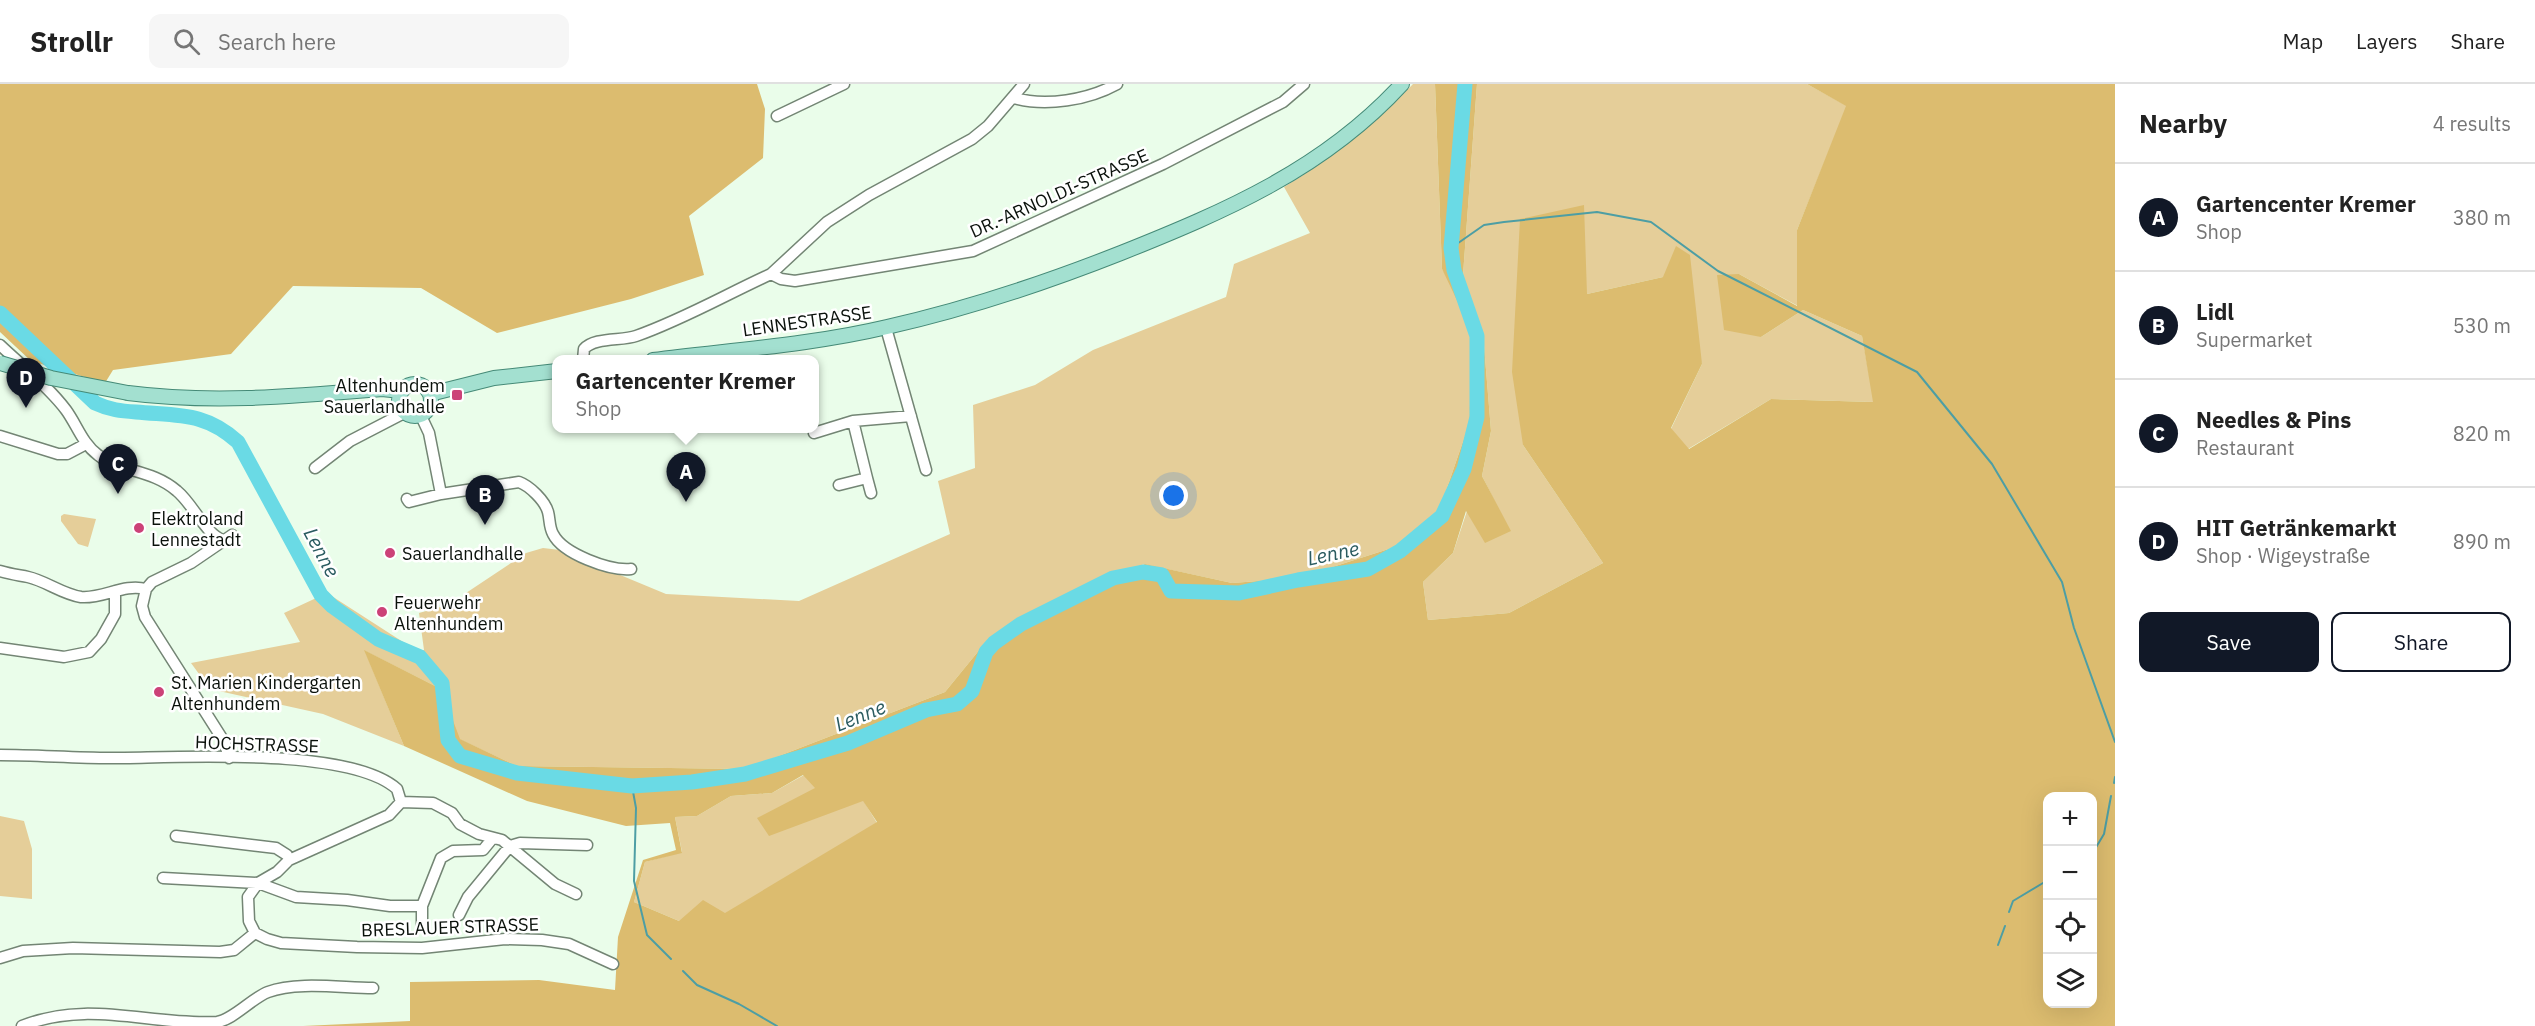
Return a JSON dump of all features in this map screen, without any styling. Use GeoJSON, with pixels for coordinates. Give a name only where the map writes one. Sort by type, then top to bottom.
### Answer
{"type":"FeatureCollection","features":[{"type":"Feature","properties":{"kind":"main road","name":"LENNESTRASSE"},"geometry":{"type":"LineString","coordinates":[[694,355],[794,343],[886,328],[963,308],[1061,276],[1165,235],[1248,198],[1330,149],[1365,122],[1402,84]]}},
{"type":"Feature","properties":{"kind":"main road"},"geometry":{"type":"LineString","coordinates":[[0,363],[60,380],[165,398],[227,399],[382,389],[401,391]]}},
{"type":"Feature","properties":{"kind":"main road"},"geometry":{"type":"LineString","coordinates":[[430,394],[494,378],[552,372]]}},
{"type":"Feature","properties":{"kind":"main road"},"geometry":{"type":"LineString","coordinates":[[419,384],[430,394],[429,409],[421,416],[412,417],[404,413],[398,400],[401,391],[409,385],[419,384]]}},
{"type":"Feature","properties":{"kind":"street"},"geometry":{"type":"LineString","coordinates":[[777,116],[844,84]]}},
{"type":"Feature","properties":{"kind":"street"},"geometry":{"type":"LineString","coordinates":[[584,355],[584,350],[592,343],[618,341],[642,334],[771,274],[827,222],[868,195],[972,139],[988,126],[1024,84]]}},
{"type":"Feature","properties":{"kind":"street"},"geometry":{"type":"LineString","coordinates":[[1014,98],[1032,103],[1081,98],[1118,84]]}},
{"type":"Feature","properties":{"kind":"street","name":"DR.-ARNOLDI-STRASSE"},"geometry":{"type":"LineString","coordinates":[[771,274],[781,279],[795,281],[973,251],[1163,164],[1282,102],[1304,84]]}},
{"type":"Feature","properties":{"kind":"street"},"geometry":{"type":"LineString","coordinates":[[886,328],[927,470]]}},
{"type":"Feature","properties":{"kind":"street"},"geometry":{"type":"LineString","coordinates":[[0,345],[59,401],[86,444],[105,460],[145,472],[176,489],[198,514],[212,535],[227,538],[191,563],[153,582],[146,589],[142,606],[144,617],[225,743],[229,758]]}},
{"type":"Feature","properties":{"kind":"street"},"geometry":{"type":"LineString","coordinates":[[315,468],[350,441],[404,413]]}},
{"type":"Feature","properties":{"kind":"street"},"geometry":{"type":"LineString","coordinates":[[421,416],[429,433],[441,494]]}},
{"type":"Feature","properties":{"kind":"street"},"geometry":{"type":"LineString","coordinates":[[819,432],[853,422],[911,416]]}},
{"type":"Feature","properties":{"kind":"street"},"geometry":{"type":"LineString","coordinates":[[853,422],[871,493]]}},
{"type":"Feature","properties":{"kind":"street"},"geometry":{"type":"LineString","coordinates":[[0,436],[58,454],[67,454],[86,444]]}},
{"type":"Feature","properties":{"kind":"street"},"geometry":{"type":"LineString","coordinates":[[839,485],[867,478]]}},
{"type":"Feature","properties":{"kind":"street"},"geometry":{"type":"LineString","coordinates":[[407,499],[409,502],[441,494],[519,482],[526,485],[546,508],[553,536],[560,543],[583,557],[610,568],[631,569]]}},
{"type":"Feature","properties":{"kind":"street"},"geometry":{"type":"LineString","coordinates":[[0,571],[27,577],[65,593],[82,597],[132,587],[146,589]]}},
{"type":"Feature","properties":{"kind":"street"},"geometry":{"type":"LineString","coordinates":[[0,648],[64,657],[89,652],[101,639],[115,614],[115,591]]}},
{"type":"Feature","properties":{"kind":"street","name":"HOCHSTRASSE"},"geometry":{"type":"LineString","coordinates":[[0,755],[304,760],[355,769],[391,784],[397,789],[401,802]]}},
{"type":"Feature","properties":{"kind":"street"},"geometry":{"type":"LineString","coordinates":[[0,958],[39,949],[220,952],[234,950],[255,933],[249,921],[247,906],[251,890],[258,883],[277,872],[289,860],[388,815],[401,802],[433,803],[452,813],[460,824],[502,840],[555,884],[576,894]]}},
{"type":"Feature","properties":{"kind":"street"},"geometry":{"type":"LineString","coordinates":[[176,836],[276,848],[287,855],[289,860]]}},
{"type":"Feature","properties":{"kind":"street"},"geometry":{"type":"LineString","coordinates":[[422,925],[422,906],[441,858],[453,852],[483,850],[492,838]]}},
{"type":"Feature","properties":{"kind":"street"},"geometry":{"type":"LineString","coordinates":[[459,915],[468,897],[510,846],[520,843],[587,845]]}},
{"type":"Feature","properties":{"kind":"street"},"geometry":{"type":"LineString","coordinates":[[163,878],[258,883],[296,897],[347,900],[390,906],[422,906]]}},
{"type":"Feature","properties":{"kind":"street","name":"BRESLAUER STRASSE"},"geometry":{"type":"LineString","coordinates":[[255,933],[281,943],[357,947],[422,948],[505,939],[542,940],[568,944],[613,964]]}},
{"type":"Feature","properties":{"kind":"street"},"geometry":{"type":"LineString","coordinates":[[22,1026],[49,1018],[89,1013],[161,1020],[219,1022],[254,1000],[279,989],[373,988]]}},
{"type":"Feature","properties":{"kind":"shaded area"},"geometry":{"type":"Polygon","coordinates":[[[0,84],[757,84],[765,109],[763,158],[689,216],[704,275],[631,299],[497,333],[421,288],[293,286],[231,354],[113,370],[105,383],[31,361],[0,332],[0,84]]]}},
{"type":"Feature","properties":{"kind":"shaded area"},"geometry":{"type":"Polygon","coordinates":[[[1413,84],[1435,84],[1442,269],[1484,338],[1463,275],[1477,84],[1807,84],[1847,106],[1797,230],[1798,306],[1739,274],[1761,337],[1803,310],[1862,336],[1874,402],[1771,399],[1688,449],[1671,429],[1702,364],[1663,277],[1587,294],[1523,445],[1603,563],[1509,613],[1428,620],[1423,582],[1453,553],[1467,511],[1510,531],[1482,476],[1491,431],[1484,345],[1474,345],[1469,424],[1439,511],[1398,546],[1298,578],[1232,583],[1144,564],[985,643],[945,692],[745,769],[517,766],[459,739],[441,689],[365,651],[404,746],[323,714],[210,689],[191,663],[300,642],[284,613],[327,593],[417,651],[424,650],[419,613],[462,601],[466,593],[526,553],[543,548],[560,550],[666,594],[799,601],[950,534],[938,481],[975,468],[973,405],[1035,385],[1093,350],[1226,297],[1234,264],[1310,233],[1284,187],[1352,140],[1413,84]]]}},
{"type":"Feature","properties":{"kind":"shaded area"},"geometry":{"type":"Polygon","coordinates":[[[1435,84],[1477,84],[1463,275],[1484,338],[1476,340],[1442,269],[1435,84]]]}},
{"type":"Feature","properties":{"kind":"shaded area"},"geometry":{"type":"Polygon","coordinates":[[[1807,84],[2115,84],[2115,1026],[303,1026],[410,1021],[410,982],[539,980],[615,990],[618,937],[643,860],[676,850],[670,823],[626,826],[527,801],[404,746],[364,650],[441,689],[460,739],[517,766],[745,769],[945,692],[985,643],[1068,597],[1145,564],[1232,583],[1298,578],[1398,546],[1439,511],[1469,424],[1473,345],[1484,345],[1491,431],[1482,476],[1511,531],[1485,543],[1466,511],[1453,553],[1423,582],[1428,620],[1509,613],[1603,563],[1523,445],[1512,372],[1520,219],[1584,205],[1587,294],[1663,277],[1676,246],[1690,255],[1702,364],[1671,428],[1689,449],[1771,399],[1873,402],[1862,336],[1803,310],[1761,337],[1724,330],[1717,275],[1739,274],[1797,306],[1797,230],[1846,106],[1807,84]],[[803,775],[772,793],[731,796],[697,816],[675,817],[682,853],[645,862],[634,902],[679,921],[703,900],[725,913],[877,822],[863,801],[769,836],[757,818],[815,788],[803,775]]]}},
{"type":"Feature","properties":{"kind":"shaded area"},"geometry":{"type":"Polygon","coordinates":[[[64,514],[96,519],[88,547],[78,544],[61,521],[61,516],[64,514]]]}},
{"type":"Feature","properties":{"kind":"shaded area"},"geometry":{"type":"Polygon","coordinates":[[[804,775],[816,787],[863,800],[877,823],[725,914],[679,921],[634,902],[645,862],[682,852],[675,817],[697,816],[731,796],[772,793],[804,775]]]}},
{"type":"Feature","properties":{"kind":"shaded area"},"geometry":{"type":"Polygon","coordinates":[[[0,816],[24,821],[32,849],[32,899],[0,896],[0,816]]]}},
{"type":"Feature","properties":{"kind":"waterway","name":"Lenne"},"geometry":{"type":"LineString","coordinates":[[0,313],[95,403],[120,411],[178,415],[203,420],[226,432],[238,442],[321,595],[332,606],[378,639],[420,657],[442,683],[448,740],[460,756],[517,773],[632,786],[692,782],[745,774],[848,743],[926,710],[957,704],[972,691],[986,652],[994,643],[1021,624],[1113,578],[1143,572],[1162,575],[1171,591],[1239,593],[1298,580],[1368,569],[1400,551],[1442,516],[1464,469],[1477,417],[1477,336],[1454,270],[1451,248],[1465,84]]}},
{"type":"Feature","properties":{"kind":"waterway"},"geometry":{"type":"LineString","coordinates":[[1451,248],[1484,225],[1504,222],[1597,212],[1651,222],[1718,271],[1917,372],[1992,464],[2062,582],[2074,628],[2115,742]]}},
{"type":"Feature","properties":{"kind":"waterway"},"geometry":{"type":"LineString","coordinates":[[2114,783],[2115,777]]}},
{"type":"Feature","properties":{"kind":"waterway"},"geometry":{"type":"LineString","coordinates":[[632,786],[636,808],[634,881],[647,935],[671,959]]}},
{"type":"Feature","properties":{"kind":"waterway"},"geometry":{"type":"LineString","coordinates":[[2097,846],[2104,834],[2111,796]]}},
{"type":"Feature","properties":{"kind":"waterway"},"geometry":{"type":"LineString","coordinates":[[2009,912],[2013,901],[2043,883]]}},
{"type":"Feature","properties":{"kind":"waterway"},"geometry":{"type":"LineString","coordinates":[[1998,945],[2005,926]]}},
{"type":"Feature","properties":{"kind":"waterway"},"geometry":{"type":"LineString","coordinates":[[683,971],[697,985],[739,1004],[777,1026]]}},
{"type":"Feature","properties":{"kind":"place","name":"Altenhundem Sauerlandhalle"},"geometry":{"type":"Point","coordinates":[457,395]}},
{"type":"Feature","properties":{"kind":"place","name":"HIT Getränkemarkt"},"geometry":{"type":"Point","coordinates":[26,408]}},
{"type":"Feature","properties":{"kind":"place","name":"Needles & Pins"},"geometry":{"type":"Point","coordinates":[118,494]}},
{"type":"Feature","properties":{"kind":"place","name":"Gartencenter Kremer"},"geometry":{"type":"Point","coordinates":[686,502]}},
{"type":"Feature","properties":{"kind":"place","name":"Lidl"},"geometry":{"type":"Point","coordinates":[485,525]}},
{"type":"Feature","properties":{"kind":"place","name":"Elektroland Lennestadt"},"geometry":{"type":"Point","coordinates":[139,528]}},
{"type":"Feature","properties":{"kind":"place","name":"Sauerlandhalle"},"geometry":{"type":"Point","coordinates":[390,553]}},
{"type":"Feature","properties":{"kind":"place","name":"Feuerwehr Altenhundem"},"geometry":{"type":"Point","coordinates":[382,612]}},
{"type":"Feature","properties":{"kind":"place","name":"St. Marien Kindergarten Altenhundem"},"geometry":{"type":"Point","coordinates":[159,692]}}]}
